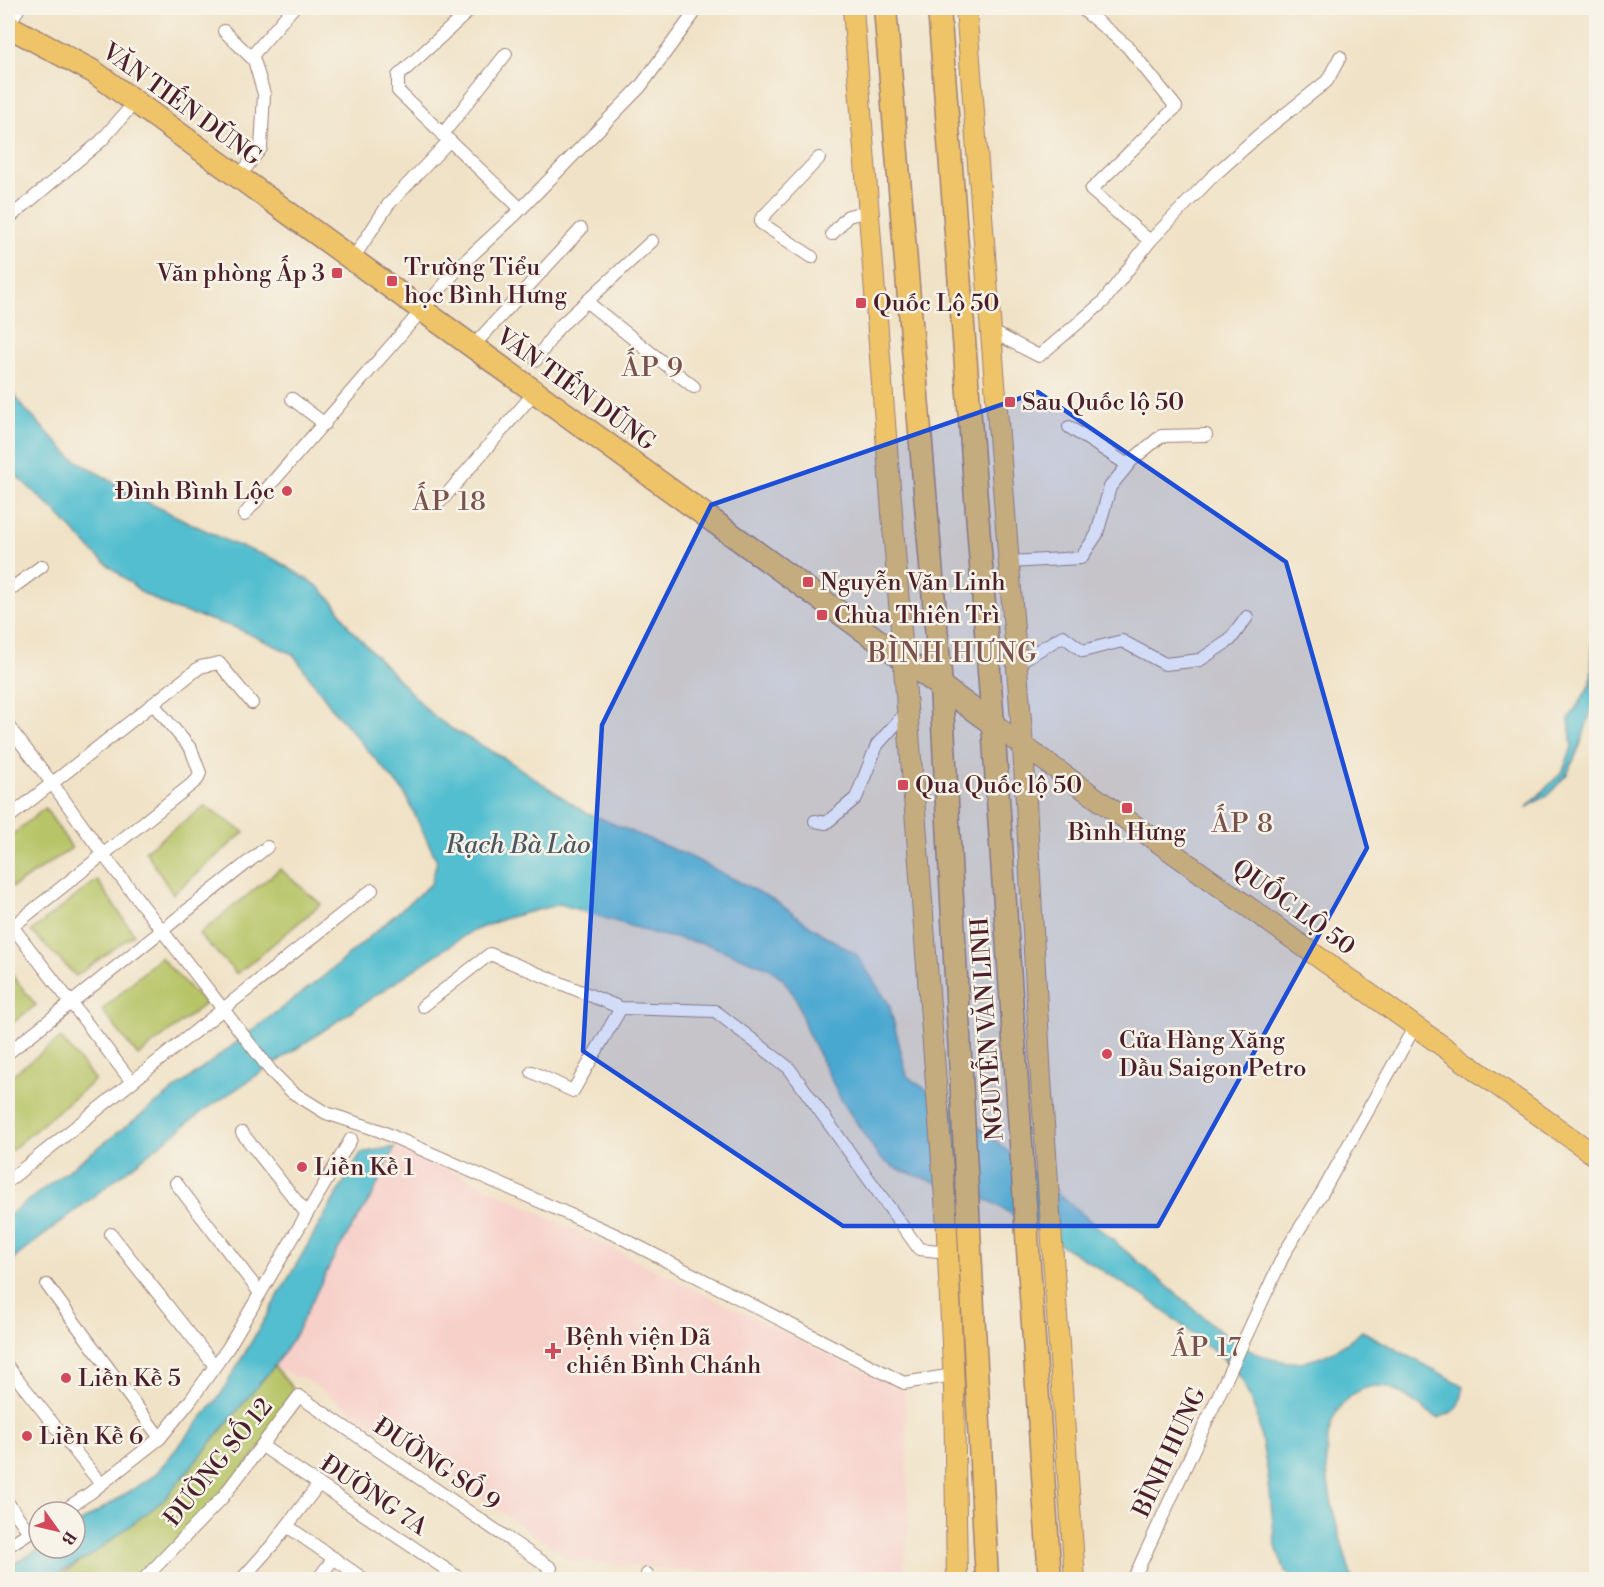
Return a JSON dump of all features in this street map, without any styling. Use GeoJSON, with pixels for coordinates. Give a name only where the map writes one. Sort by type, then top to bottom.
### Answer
{"type":"FeatureCollection","features":[{"type":"Feature","properties":{"kind":"highway","name":"NGUYỄN VĂN LINH"},"geometry":{"type":"LineString","coordinates":[[885,8],[941,686],[960,1087],[957,1211],[987,1580]]}},
{"type":"Feature","properties":{"kind":"highway","name":"NGUYỄN VĂN LINH"},"geometry":{"type":"LineString","coordinates":[[939,8],[993,724],[1050,1580]]}},
{"type":"Feature","properties":{"kind":"highway","name":"VĂN TIẾN DŨNG"},"geometry":{"type":"LineString","coordinates":[[8,25],[94,72],[903,658]]}},
{"type":"Feature","properties":{"kind":"highway","name":"QUỐC LỘ 50"},"geometry":{"type":"LineString","coordinates":[[903,658],[993,724]]}},
{"type":"Feature","properties":{"kind":"main road","name":"NGUYỄN VĂN LINH"},"geometry":{"type":"LineString","coordinates":[[853,8],[903,658],[909,710],[936,1089],[957,1211],[949,1252],[957,1580]]}},
{"type":"Feature","properties":{"kind":"main road","name":"NGUYỄN VĂN LINH"},"geometry":{"type":"LineString","coordinates":[[966,8],[1023,746],[1044,1136],[1055,1267],[1075,1580]]}},
{"type":"Feature","properties":{"kind":"main road","name":"QUỐC LỘ 50"},"geometry":{"type":"LineString","coordinates":[[993,724],[1596,1156]]}},
{"type":"Feature","properties":{"kind":"main road"},"geometry":{"type":"LineString","coordinates":[[1018,1083],[1041,1080]]}},
{"type":"Feature","properties":{"kind":"street"},"geometry":{"type":"LineString","coordinates":[[8,25],[19,8]]}},
{"type":"Feature","properties":{"kind":"street"},"geometry":{"type":"LineString","coordinates":[[251,57],[293,8]]}},
{"type":"Feature","properties":{"kind":"street"},"geometry":{"type":"LineString","coordinates":[[472,8],[398,76],[398,91],[522,209]]}},
{"type":"Feature","properties":{"kind":"street"},"geometry":{"type":"LineString","coordinates":[[244,515],[462,264],[522,209],[640,87],[698,8]]}},
{"type":"Feature","properties":{"kind":"street"},"geometry":{"type":"LineString","coordinates":[[1081,8],[1127,46],[1176,107],[1091,190],[1150,241]]}},
{"type":"Feature","properties":{"kind":"street"},"geometry":{"type":"LineString","coordinates":[[224,31],[251,57],[264,94],[261,148],[238,178]]}},
{"type":"Feature","properties":{"kind":"street"},"geometry":{"type":"LineString","coordinates":[[352,260],[388,205],[445,138],[506,54]]}},
{"type":"Feature","properties":{"kind":"street"},"geometry":{"type":"LineString","coordinates":[[991,331],[1039,357],[1103,302],[1150,241],[1219,171],[1259,135],[1327,81],[1340,57]]}},
{"type":"Feature","properties":{"kind":"street"},"geometry":{"type":"LineString","coordinates":[[8,219],[100,141],[135,102]]}},
{"type":"Feature","properties":{"kind":"street"},"geometry":{"type":"LineString","coordinates":[[812,257],[761,223],[761,219],[819,158]]}},
{"type":"Feature","properties":{"kind":"street"},"geometry":{"type":"LineString","coordinates":[[832,234],[848,216],[869,211]]}},
{"type":"Feature","properties":{"kind":"street"},"geometry":{"type":"LineString","coordinates":[[473,346],[581,229]]}},
{"type":"Feature","properties":{"kind":"street"},"geometry":{"type":"LineString","coordinates":[[536,360],[558,328],[652,241]]}},
{"type":"Feature","properties":{"kind":"street"},"geometry":{"type":"LineString","coordinates":[[587,302],[694,387]]}},
{"type":"Feature","properties":{"kind":"street"},"geometry":{"type":"LineString","coordinates":[[441,501],[535,392]]}},
{"type":"Feature","properties":{"kind":"street"},"geometry":{"type":"LineString","coordinates":[[292,399],[325,424]]}},
{"type":"Feature","properties":{"kind":"street"},"geometry":{"type":"LineString","coordinates":[[1069,427],[1128,465]]}},
{"type":"Feature","properties":{"kind":"street"},"geometry":{"type":"LineString","coordinates":[[1008,562],[1081,558],[1097,534],[1110,487],[1128,465],[1161,436],[1206,435]]}},
{"type":"Feature","properties":{"kind":"street"},"geometry":{"type":"LineString","coordinates":[[8,591],[42,566]]}},
{"type":"Feature","properties":{"kind":"street"},"geometry":{"type":"LineString","coordinates":[[1017,663],[1064,636],[1083,651],[1122,641],[1165,664],[1200,660],[1230,640],[1246,616]]}},
{"type":"Feature","properties":{"kind":"street"},"geometry":{"type":"LineString","coordinates":[[8,818],[200,667],[219,663],[252,703]]}},
{"type":"Feature","properties":{"kind":"street"},"geometry":{"type":"LineString","coordinates":[[132,1082],[9,925],[197,780],[200,773],[191,749],[153,704]]}},
{"type":"Feature","properties":{"kind":"street"},"geometry":{"type":"LineString","coordinates":[[815,821],[826,823],[856,798],[877,746],[909,710]]}},
{"type":"Feature","properties":{"kind":"street"},"geometry":{"type":"LineString","coordinates":[[8,726],[102,853],[271,1071],[292,1092],[326,1113],[378,1130],[618,1236],[904,1383],[953,1375]]}},
{"type":"Feature","properties":{"kind":"street"},"geometry":{"type":"LineString","coordinates":[[8,1053],[161,929],[267,847]]}},
{"type":"Feature","properties":{"kind":"street"},"geometry":{"type":"LineString","coordinates":[[8,1181],[372,890]]}},
{"type":"Feature","properties":{"kind":"street"},"geometry":{"type":"LineString","coordinates":[[423,1006],[490,954],[621,1008],[715,1011],[789,1068],[919,1249],[949,1252]]}},
{"type":"Feature","properties":{"kind":"street"},"geometry":{"type":"LineString","coordinates":[[532,1072],[573,1091],[621,1008]]}},
{"type":"Feature","properties":{"kind":"street","name":"BÌNH HƯNG"},"geometry":{"type":"LineString","coordinates":[[1133,1580],[1285,1252],[1329,1181],[1415,1026]]}},
{"type":"Feature","properties":{"kind":"street"},"geometry":{"type":"LineString","coordinates":[[242,1133],[306,1213]]}},
{"type":"Feature","properties":{"kind":"street"},"geometry":{"type":"LineString","coordinates":[[78,1500],[160,1438],[215,1366],[351,1139]]}},
{"type":"Feature","properties":{"kind":"street"},"geometry":{"type":"LineString","coordinates":[[176,1183],[260,1293]]}},
{"type":"Feature","properties":{"kind":"street"},"geometry":{"type":"LineString","coordinates":[[111,1234],[215,1366]]}},
{"type":"Feature","properties":{"kind":"street"},"geometry":{"type":"LineString","coordinates":[[47,1285],[160,1438]]}},
{"type":"Feature","properties":{"kind":"street"},"geometry":{"type":"LineString","coordinates":[[8,1368],[101,1484]]}},
{"type":"Feature","properties":{"kind":"street","name":"ĐƯỜNG SỐ 12"},"geometry":{"type":"LineString","coordinates":[[142,1580],[216,1505],[299,1396]]}},
{"type":"Feature","properties":{"kind":"street","name":"ĐƯỜNG SỐ 9"},"geometry":{"type":"LineString","coordinates":[[299,1396],[551,1568],[544,1580]]}},
{"type":"Feature","properties":{"kind":"street","name":"ĐƯỜNG 7A"},"geometry":{"type":"LineString","coordinates":[[262,1446],[462,1580]]}},
{"type":"Feature","properties":{"kind":"street"},"geometry":{"type":"LineString","coordinates":[[241,1580],[319,1484]]}},
{"type":"Feature","properties":{"kind":"street"},"geometry":{"type":"LineString","coordinates":[[8,1503],[27,1522]]}},
{"type":"Feature","properties":{"kind":"street"},"geometry":{"type":"LineString","coordinates":[[287,1526],[365,1580]]}},
{"type":"Feature","properties":{"kind":"street"},"geometry":{"type":"LineString","coordinates":[[8,1546],[27,1534]]}},
{"type":"Feature","properties":{"kind":"street"},"geometry":{"type":"LineString","coordinates":[[317,1580],[334,1558]]}},
{"type":"Feature","properties":{"kind":"highlighted area"},"geometry":{"type":"Polygon","coordinates":[[[1038,392],[1286,562],[1367,848],[1158,1226],[843,1226],[583,1051],[602,725],[711,505],[1038,392]]]}},
{"type":"Feature","properties":{"kind":"shaded area","name":"Bệnh viện Dã chiến Bình Chánh"},"geometry":{"type":"Polygon","coordinates":[[[395,1147],[466,1177],[905,1392],[909,1524],[902,1579],[791,1579],[565,1560],[563,1554],[302,1377],[295,1377],[274,1366],[294,1337],[336,1253],[373,1195],[395,1147]]]}},
{"type":"Feature","properties":{"kind":"green space"},"geometry":{"type":"Polygon","coordinates":[[[205,806],[244,832],[173,894],[145,851],[205,806]]]}},
{"type":"Feature","properties":{"kind":"green space"},"geometry":{"type":"Polygon","coordinates":[[[45,808],[72,848],[13,887],[8,882],[8,838],[45,808]]]}},
{"type":"Feature","properties":{"kind":"green space"},"geometry":{"type":"Polygon","coordinates":[[[280,869],[321,904],[237,974],[199,934],[280,869]]]}},
{"type":"Feature","properties":{"kind":"green space"},"geometry":{"type":"Polygon","coordinates":[[[97,880],[134,934],[76,976],[31,931],[97,880]]]}},
{"type":"Feature","properties":{"kind":"green space"},"geometry":{"type":"Polygon","coordinates":[[[160,957],[205,1004],[138,1056],[102,1010],[160,957]]]}},
{"type":"Feature","properties":{"kind":"green space"},"geometry":{"type":"Polygon","coordinates":[[[8,970],[36,1005],[8,1026],[8,970]]]}},
{"type":"Feature","properties":{"kind":"green space"},"geometry":{"type":"Polygon","coordinates":[[[61,1038],[95,1080],[8,1153],[8,1078],[61,1038]]]}},
{"type":"Feature","properties":{"kind":"green space"},"geometry":{"type":"Polygon","coordinates":[[[274,1366],[299,1396],[222,1498],[143,1580],[53,1580],[87,1560],[164,1500],[274,1366]]]}},
{"type":"Feature","properties":{"kind":"water","name":"Rạch Bà Lào"},"geometry":{"type":"Polygon","coordinates":[[[8,385],[22,406],[71,457],[141,499],[229,542],[274,559],[318,586],[336,605],[349,627],[432,715],[452,729],[507,760],[583,811],[691,857],[774,900],[822,934],[856,954],[889,1004],[907,1076],[983,1130],[1227,1337],[1263,1356],[1279,1361],[1296,1362],[1312,1360],[1328,1354],[1362,1331],[1464,1386],[1457,1408],[1438,1418],[1394,1389],[1383,1386],[1369,1387],[1353,1394],[1337,1411],[1329,1432],[1326,1456],[1328,1482],[1339,1535],[1352,1579],[1295,1579],[1285,1572],[1275,1543],[1268,1474],[1257,1416],[1242,1379],[1232,1366],[1153,1302],[992,1202],[895,1168],[880,1158],[842,1101],[806,1029],[796,998],[783,979],[769,968],[709,945],[656,934],[560,904],[506,918],[470,932],[202,1112],[8,1263],[8,1216],[324,976],[431,884],[437,861],[404,792],[334,711],[293,654],[234,627],[171,608],[143,593],[97,556],[55,511],[8,468],[8,385]]]}},
{"type":"Feature","properties":{"kind":"water"},"geometry":{"type":"Polygon","coordinates":[[[1596,637],[1596,694],[1580,746],[1567,774],[1550,793],[1526,808],[1563,771],[1572,747],[1569,719],[1591,684],[1593,642],[1596,637]]]}},
{"type":"Feature","properties":{"kind":"water"},"geometry":{"type":"Polygon","coordinates":[[[395,1147],[373,1194],[336,1253],[294,1337],[274,1366],[164,1500],[87,1558],[87,1518],[154,1476],[220,1396],[361,1153],[395,1147]]]}},
{"type":"Feature","properties":{"kind":"water"},"geometry":{"type":"Polygon","coordinates":[[[27,1556],[27,1560],[83,1560],[48,1579],[8,1579],[8,1567],[27,1556]]]}},
{"type":"Feature","properties":{"kind":"place","name":"Văn phòng Ấp 3"},"geometry":{"type":"Point","coordinates":[337,273]}},
{"type":"Feature","properties":{"kind":"place","name":"Trường Tiểu học Bình Hưng"},"geometry":{"type":"Point","coordinates":[392,281]}},
{"type":"Feature","properties":{"kind":"place","name":"Quốc Lộ 50"},"geometry":{"type":"Point","coordinates":[861,303]}},
{"type":"Feature","properties":{"kind":"place","name":"Sau Quốc lộ 50"},"geometry":{"type":"Point","coordinates":[1010,402]}},
{"type":"Feature","properties":{"kind":"place","name":"Đình Bình Lộc"},"geometry":{"type":"Point","coordinates":[287,491]}},
{"type":"Feature","properties":{"kind":"place","name":"Nguyễn Văn Linh"},"geometry":{"type":"Point","coordinates":[808,582]}},
{"type":"Feature","properties":{"kind":"place","name":"Chùa Thiên Trì"},"geometry":{"type":"Point","coordinates":[822,615]}},
{"type":"Feature","properties":{"kind":"place","name":"Qua Quốc lộ 50"},"geometry":{"type":"Point","coordinates":[903,785]}},
{"type":"Feature","properties":{"kind":"place","name":"Bình Hưng"},"geometry":{"type":"Point","coordinates":[1127,808]}},
{"type":"Feature","properties":{"kind":"place","name":"Cửa Hàng Xăng Dầu Saigon Petro"},"geometry":{"type":"Point","coordinates":[1107,1054]}},
{"type":"Feature","properties":{"kind":"place","name":"Liền Kề 1"},"geometry":{"type":"Point","coordinates":[302,1167]}},
{"type":"Feature","properties":{"kind":"place","name":"Bệnh viện Dã chiến Bình Chánh"},"geometry":{"type":"Point","coordinates":[553,1351]}},
{"type":"Feature","properties":{"kind":"place","name":"Liền Kề 5"},"geometry":{"type":"Point","coordinates":[66,1378]}},
{"type":"Feature","properties":{"kind":"place","name":"Liền Kề 6"},"geometry":{"type":"Point","coordinates":[27,1436]}},
{"type":"Feature","properties":{"kind":"district","name":"ẤP 9"},"geometry":{"type":"Point","coordinates":[653,367]}},
{"type":"Feature","properties":{"kind":"district","name":"ẤP 18"},"geometry":{"type":"Point","coordinates":[450,501]}},
{"type":"Feature","properties":{"kind":"district","name":"BÌNH HƯNG"},"geometry":{"type":"Point","coordinates":[953,653]}},
{"type":"Feature","properties":{"kind":"district","name":"ẤP 8"},"geometry":{"type":"Point","coordinates":[1243,823]}},
{"type":"Feature","properties":{"kind":"district","name":"ẤP 17"},"geometry":{"type":"Point","coordinates":[1207,1347]}}]}
